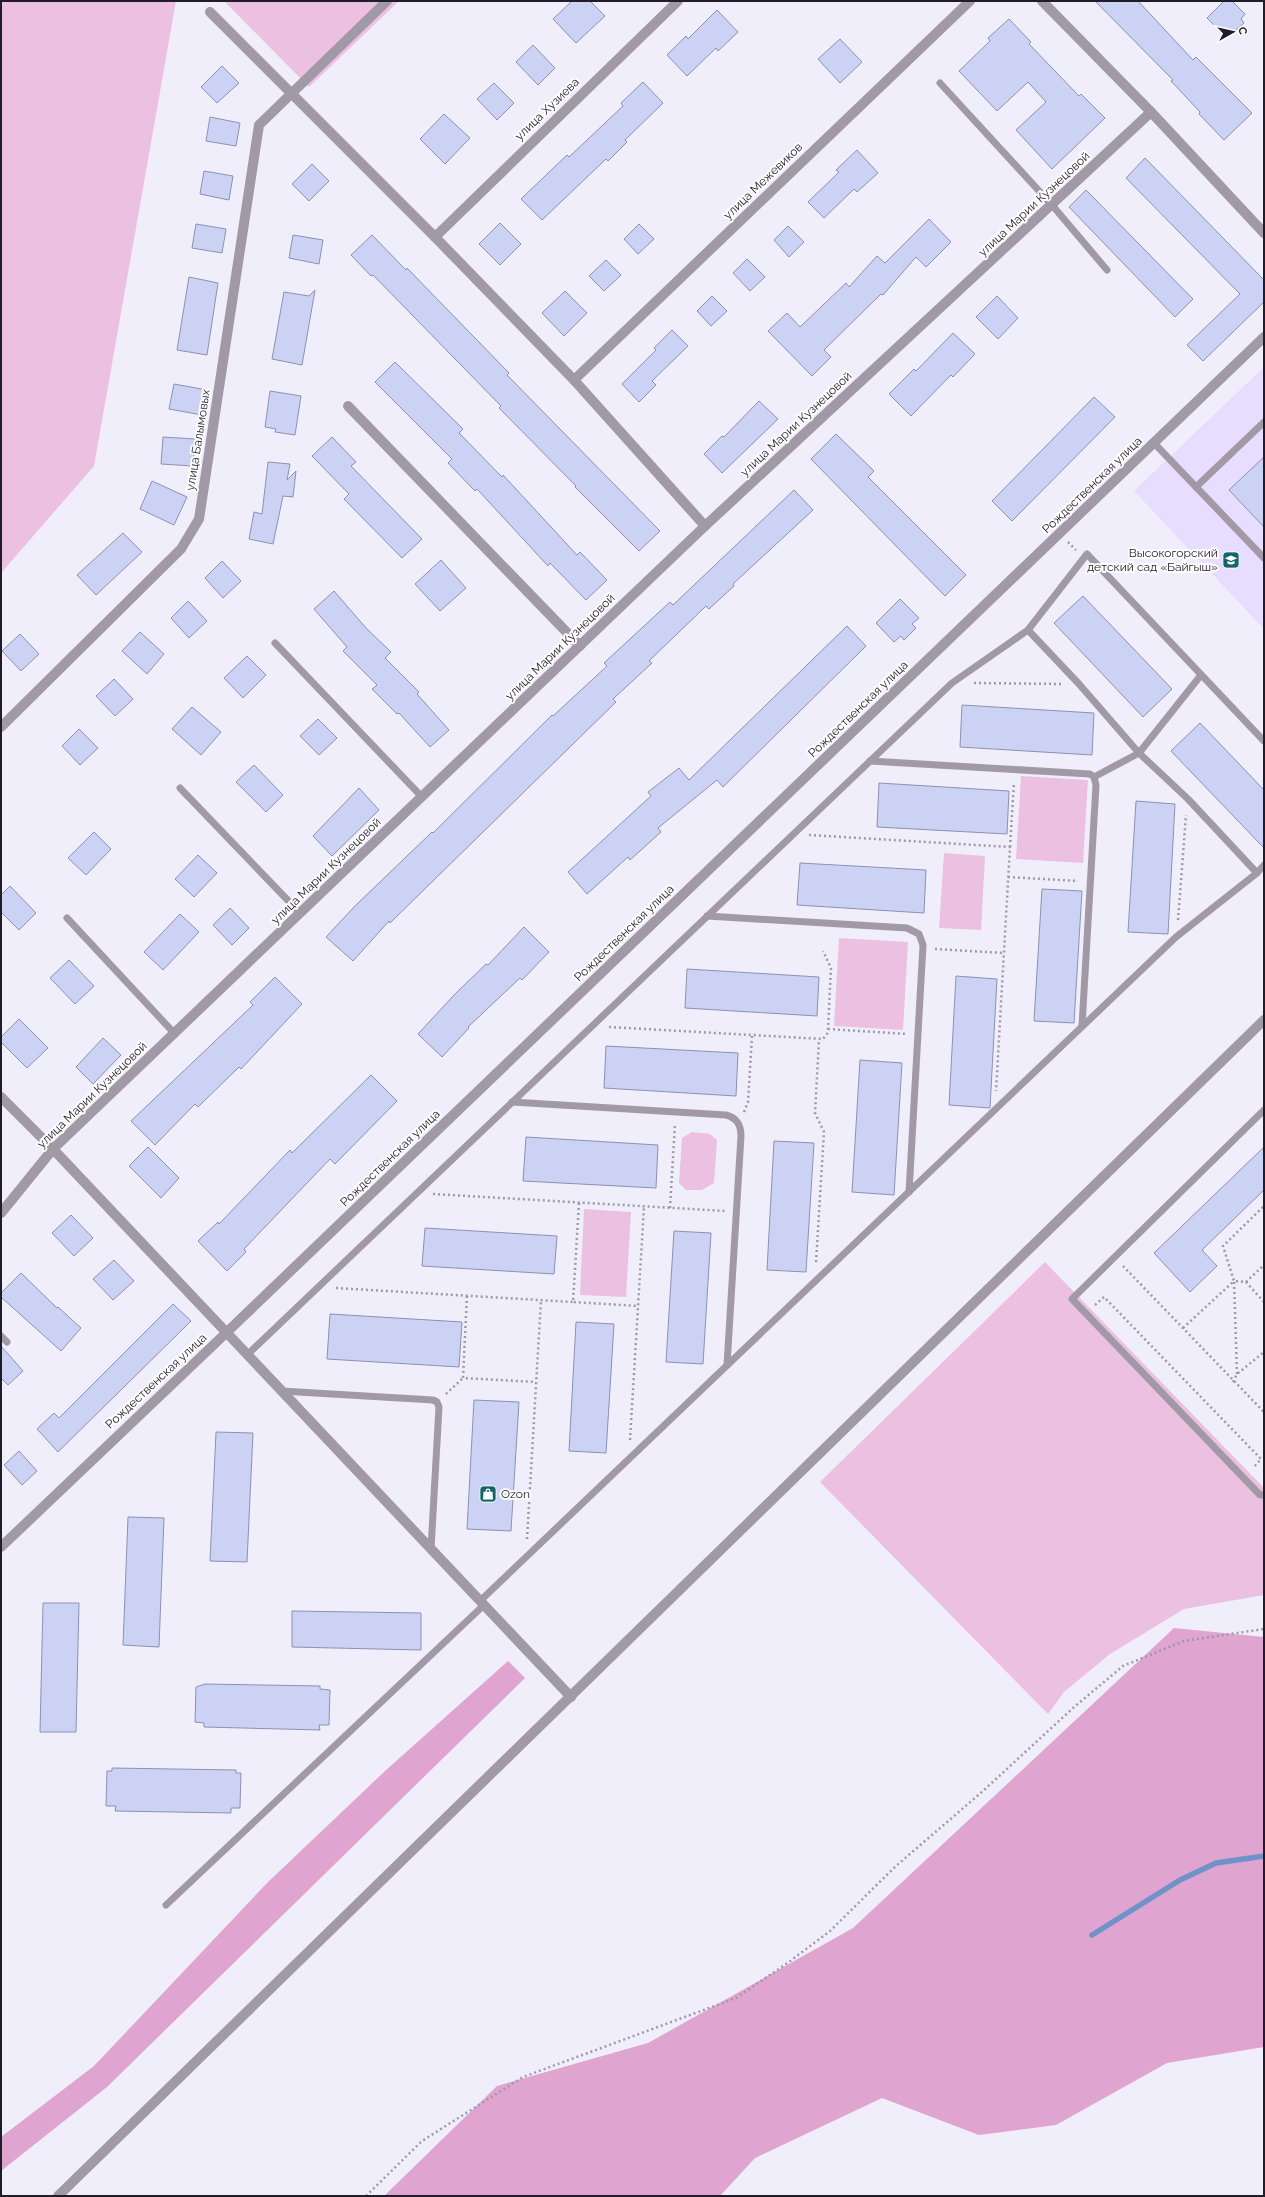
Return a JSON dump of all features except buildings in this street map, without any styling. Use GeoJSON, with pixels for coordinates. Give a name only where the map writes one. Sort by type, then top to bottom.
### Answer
{"type":"FeatureCollection","features":[{"type":"Feature","properties":{"kind":"street","name":"улица Балымовых"},"geometry":{"type":"LineString","coordinates":[[1,727],[181,549],[199,519],[258,125],[387,1]]}},
{"type":"Feature","properties":{"kind":"street","name":"улица Хузиева"},"geometry":{"type":"LineString","coordinates":[[435,237],[678,1]]}},
{"type":"Feature","properties":{"kind":"street","name":"улица Межевиков"},"geometry":{"type":"LineString","coordinates":[[574,380],[970,1]]}},
{"type":"Feature","properties":{"kind":"street"},"geometry":{"type":"LineString","coordinates":[[1042,1],[1151,112],[1264,233]]}},
{"type":"Feature","properties":{"kind":"street"},"geometry":{"type":"LineString","coordinates":[[210,12],[435,237],[574,380],[705,526]]}},
{"type":"Feature","properties":{"kind":"street","name":"улица Марии Кузнецовой"},"geometry":{"type":"LineString","coordinates":[[1,1213],[53,1149],[174,1033],[705,526],[1151,112]]}},
{"type":"Feature","properties":{"kind":"street","name":"Рождественская улица"},"geometry":{"type":"LineString","coordinates":[[1,1546],[226,1333],[1264,337]]}},
{"type":"Feature","properties":{"kind":"street"},"geometry":{"type":"LineString","coordinates":[[348,406],[580,646]]}},
{"type":"Feature","properties":{"kind":"street"},"geometry":{"type":"LineString","coordinates":[[58,2196],[1264,1020]]}},
{"type":"Feature","properties":{"kind":"street"},"geometry":{"type":"LineString","coordinates":[[1,1097],[53,1149],[571,1697]]}},
{"type":"Feature","properties":{"kind":"lane"},"geometry":{"type":"LineString","coordinates":[[940,83],[1052,205],[1107,270]]}},
{"type":"Feature","properties":{"kind":"lane"},"geometry":{"type":"LineString","coordinates":[[1196,487],[1264,422]]}},
{"type":"Feature","properties":{"kind":"lane"},"geometry":{"type":"LineString","coordinates":[[1154,443],[1264,558]]}},
{"type":"Feature","properties":{"kind":"lane"},"geometry":{"type":"LineString","coordinates":[[247,1355],[952,683],[1028,630],[1087,554],[1264,741]]}},
{"type":"Feature","properties":{"kind":"lane"},"geometry":{"type":"LineString","coordinates":[[1028,630],[1079,684],[1139,753],[1188,799],[1257,873]]}},
{"type":"Feature","properties":{"kind":"lane"},"geometry":{"type":"LineString","coordinates":[[275,642],[422,797]]}},
{"type":"Feature","properties":{"kind":"lane"},"geometry":{"type":"LineString","coordinates":[[1094,777],[1139,753],[1201,675]]}},
{"type":"Feature","properties":{"kind":"lane"},"geometry":{"type":"LineString","coordinates":[[870,761],[1090,774],[1094,777],[1096,785],[1082,1026]]}},
{"type":"Feature","properties":{"kind":"lane"},"geometry":{"type":"LineString","coordinates":[[180,788],[300,913]]}},
{"type":"Feature","properties":{"kind":"lane"},"geometry":{"type":"LineString","coordinates":[[166,1905],[482,1603],[526,1557],[629,1458],[1176,937],[1264,866]]}},
{"type":"Feature","properties":{"kind":"lane"},"geometry":{"type":"LineString","coordinates":[[707,916],[907,928],[919,934],[922,939],[923,949],[909,1192]]}},
{"type":"Feature","properties":{"kind":"lane"},"geometry":{"type":"LineString","coordinates":[[67,918],[174,1033]]}},
{"type":"Feature","properties":{"kind":"lane"},"geometry":{"type":"LineString","coordinates":[[512,1102],[726,1115],[736,1120],[741,1129],[741,1136],[727,1365]]}},
{"type":"Feature","properties":{"kind":"lane"},"geometry":{"type":"LineString","coordinates":[[1264,1110],[1072,1299],[1260,1495],[1264,1495]]}},
{"type":"Feature","properties":{"kind":"lane"},"geometry":{"type":"LineString","coordinates":[[1,1336],[7,1342]]}},
{"type":"Feature","properties":{"kind":"lane"},"geometry":{"type":"LineString","coordinates":[[281,1391],[433,1400],[437,1402],[439,1405],[431,1549]]}},
{"type":"Feature","properties":{"kind":"path"},"geometry":{"type":"LineString","coordinates":[[1060,533],[1083,558]]}},
{"type":"Feature","properties":{"kind":"path"},"geometry":{"type":"LineString","coordinates":[[952,683],[1079,684]]}},
{"type":"Feature","properties":{"kind":"path"},"geometry":{"type":"LineString","coordinates":[[995,1110],[1015,770]]}},
{"type":"Feature","properties":{"kind":"path"},"geometry":{"type":"LineString","coordinates":[[1176,937],[1188,799]]}},
{"type":"Feature","properties":{"kind":"path"},"geometry":{"type":"LineString","coordinates":[[793,834],[1010,847]]}},
{"type":"Feature","properties":{"kind":"path"},"geometry":{"type":"LineString","coordinates":[[1008,877],[1091,882]]}},
{"type":"Feature","properties":{"kind":"path"},"geometry":{"type":"LineString","coordinates":[[923,949],[1004,954]]}},
{"type":"Feature","properties":{"kind":"path"},"geometry":{"type":"LineString","coordinates":[[592,1026],[819,1040],[825,1037],[828,1029],[831,968],[823,951]]}},
{"type":"Feature","properties":{"kind":"path"},"geometry":{"type":"LineString","coordinates":[[828,1029],[918,1035]]}},
{"type":"Feature","properties":{"kind":"path"},"geometry":{"type":"LineString","coordinates":[[736,1120],[744,1112],[748,1102],[752,1036]]}},
{"type":"Feature","properties":{"kind":"path"},"geometry":{"type":"LineString","coordinates":[[815,1281],[824,1132],[815,1113],[819,1040]]}},
{"type":"Feature","properties":{"kind":"path"},"geometry":{"type":"LineString","coordinates":[[670,1208],[676,1112]]}},
{"type":"Feature","properties":{"kind":"path"},"geometry":{"type":"LineString","coordinates":[[416,1193],[736,1212]]}},
{"type":"Feature","properties":{"kind":"path"},"geometry":{"type":"LineString","coordinates":[[573,1302],[579,1203]]}},
{"type":"Feature","properties":{"kind":"path"},"geometry":{"type":"LineString","coordinates":[[1237,1374],[1234,1281],[1224,1246],[1264,1206]]}},
{"type":"Feature","properties":{"kind":"path"},"geometry":{"type":"LineString","coordinates":[[629,1458],[644,1207]]}},
{"type":"Feature","properties":{"kind":"path"},"geometry":{"type":"LineString","coordinates":[[1115,1257],[1233,1382],[1264,1412]]}},
{"type":"Feature","properties":{"kind":"path"},"geometry":{"type":"LineString","coordinates":[[1246,1282],[1264,1265]]}},
{"type":"Feature","properties":{"kind":"path"},"geometry":{"type":"LineString","coordinates":[[1183,1328],[1234,1281],[1246,1282],[1264,1302]]}},
{"type":"Feature","properties":{"kind":"path"},"geometry":{"type":"LineString","coordinates":[[318,1287],[638,1306]]}},
{"type":"Feature","properties":{"kind":"path"},"geometry":{"type":"LineString","coordinates":[[437,1402],[463,1378],[467,1296]]}},
{"type":"Feature","properties":{"kind":"path"},"geometry":{"type":"LineString","coordinates":[[1092,1302],[1094,1306],[1104,1297],[1261,1459],[1252,1467],[1256,1472]]}},
{"type":"Feature","properties":{"kind":"path"},"geometry":{"type":"LineString","coordinates":[[526,1557],[540,1300]]}},
{"type":"Feature","properties":{"kind":"path"},"geometry":{"type":"LineString","coordinates":[[1233,1382],[1237,1374],[1264,1352]]}},
{"type":"Feature","properties":{"kind":"path"},"geometry":{"type":"LineString","coordinates":[[463,1378],[536,1382]]}},
{"type":"Feature","properties":{"kind":"path"},"geometry":{"type":"LineString","coordinates":[[366,2196],[422,2142],[523,2077],[736,1998],[789,1962],[830,1931],[896,1866],[983,1791],[1073,1708],[1123,1666],[1184,1641],[1264,1629]]}},
{"type":"Feature","properties":{"kind":"shaded area"},"geometry":{"type":"Polygon","coordinates":[[[1,1],[176,1],[94,466],[1,573],[1,1]]]}},
{"type":"Feature","properties":{"kind":"shaded area"},"geometry":{"type":"Polygon","coordinates":[[[224,1],[399,1],[309,87],[224,1]]]}},
{"type":"Feature","properties":{"kind":"shaded area","name":"Высокогорский детский сад «Байгыш»"},"geometry":{"type":"Polygon","coordinates":[[[1264,367],[1264,629],[1134,491],[1264,367]]]}},
{"type":"Feature","properties":{"kind":"shaded area"},"geometry":{"type":"Polygon","coordinates":[[[1021,776],[1088,780],[1083,863],[1016,859],[1021,776]]]}},
{"type":"Feature","properties":{"kind":"shaded area"},"geometry":{"type":"Polygon","coordinates":[[[944,853],[985,856],[981,930],[939,928],[944,853]]]}},
{"type":"Feature","properties":{"kind":"shaded area"},"geometry":{"type":"Polygon","coordinates":[[[839,938],[908,942],[903,1030],[834,1026],[839,938]]]}},
{"type":"Feature","properties":{"kind":"shaded area"},"geometry":{"type":"Polygon","coordinates":[[[692,1132],[710,1134],[717,1140],[714,1183],[702,1190],[686,1190],[679,1183],[682,1138],[692,1132]]]}},
{"type":"Feature","properties":{"kind":"shaded area"},"geometry":{"type":"Polygon","coordinates":[[[584,1209],[631,1212],[626,1297],[580,1295],[584,1209]]]}},
{"type":"Feature","properties":{"kind":"shaded area"},"geometry":{"type":"Polygon","coordinates":[[[1045,1262],[1264,1488],[1264,1595],[1184,1609],[1110,1654],[1064,1692],[1048,1714],[820,1482],[1045,1262]]]}},
{"type":"Feature","properties":{"kind":"shaded area"},"geometry":{"type":"Polygon","coordinates":[[[1174,1628],[1264,1637],[1264,2047],[1167,2063],[1056,2125],[979,2135],[882,2098],[755,2158],[720,2196],[384,2196],[497,2086],[648,2043],[853,1928],[1174,1628]]]}},
{"type":"Feature","properties":{"kind":"shaded area"},"geometry":{"type":"Polygon","coordinates":[[[508,1661],[525,1678],[107,2087],[1,2171],[1,2137],[94,2066],[267,1883],[385,1771],[508,1661]]]}},
{"type":"Feature","properties":{"kind":"waterway"},"geometry":{"type":"LineString","coordinates":[[1092,1935],[1180,1880],[1216,1863],[1264,1856]]}},
{"type":"Feature","properties":{"kind":"place","name":"Высокогорский детский сад «Байгыш»"},"geometry":{"type":"Point","coordinates":[1231,560]}},
{"type":"Feature","properties":{"kind":"place","name":"Ozon"},"geometry":{"type":"Point","coordinates":[488,1494]}}]}
